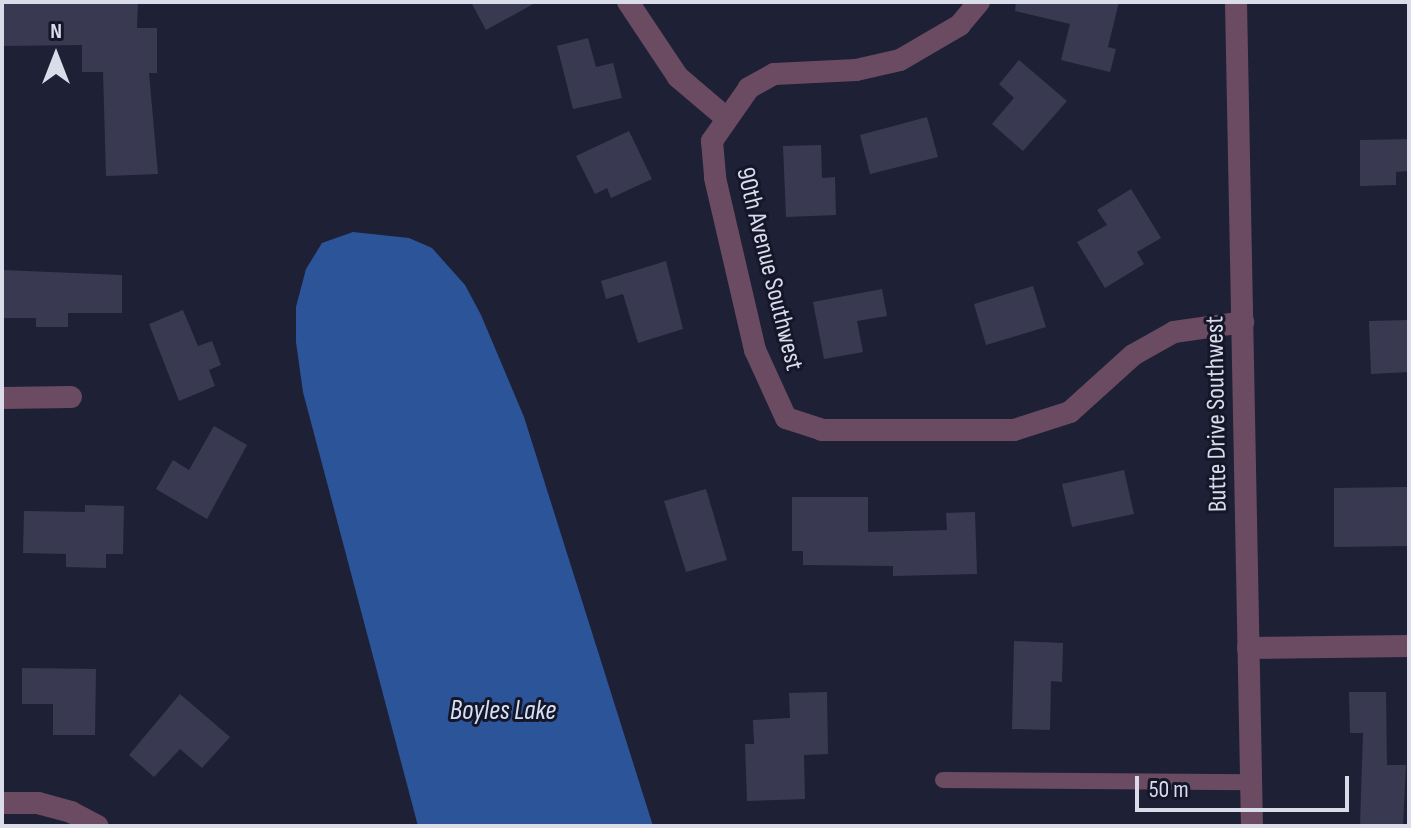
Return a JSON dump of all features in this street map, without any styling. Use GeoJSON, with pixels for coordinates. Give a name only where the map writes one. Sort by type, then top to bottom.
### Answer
{"type":"FeatureCollection","features":[{"type":"Feature","properties":{"kind":"street"},"geometry":{"type":"LineString","coordinates":[[628,2],[678,77],[725,117],[749,88],[774,74],[856,70],[900,60],[960,25],[979,2]]}},
{"type":"Feature","properties":{"kind":"street","name":"Butte Drive Southwest"},"geometry":{"type":"LineString","coordinates":[[1236,2],[1252,826]]}},
{"type":"Feature","properties":{"kind":"street","name":"90th Avenue Southwest"},"geometry":{"type":"LineString","coordinates":[[725,117],[712,141],[715,178],[755,350],[773,398],[786,418],[798,424],[856,431],[1014,430],[1044,423],[1070,412],[1133,355],[1174,332],[1243,322]]}},
{"type":"Feature","properties":{"kind":"street"},"geometry":{"type":"LineString","coordinates":[[2,398],[71,397]]}},
{"type":"Feature","properties":{"kind":"street"},"geometry":{"type":"LineString","coordinates":[[1248,648],[1409,646]]}},
{"type":"Feature","properties":{"kind":"street"},"geometry":{"type":"LineString","coordinates":[[2,803],[38,803],[71,812],[97,826]]}},
{"type":"Feature","properties":{"kind":"lane"},"geometry":{"type":"LineString","coordinates":[[943,780],[1251,782]]}},
{"type":"Feature","properties":{"kind":"water","name":"Boyles Lake"},"geometry":{"type":"Polygon","coordinates":[[[353,232],[409,238],[432,248],[465,285],[481,315],[524,417],[653,826],[418,826],[303,392],[296,342],[296,307],[306,269],[322,243],[353,232]]]}},
{"type":"Feature","properties":{"kind":"building"},"geometry":{"type":"Polygon","coordinates":[[[138,2],[137,28],[157,28],[157,73],[149,73],[158,174],[106,176],[103,72],[82,72],[82,45],[2,46],[2,3],[138,2]]]}},
{"type":"Feature","properties":{"kind":"building"},"geometry":{"type":"Polygon","coordinates":[[[471,2],[537,2],[486,30],[471,2]]]}},
{"type":"Feature","properties":{"kind":"building"},"geometry":{"type":"Polygon","coordinates":[[[1016,2],[1119,2],[1108,47],[1116,49],[1110,72],[1061,60],[1070,24],[1015,11],[1016,2]]]}},
{"type":"Feature","properties":{"kind":"building"},"geometry":{"type":"Polygon","coordinates":[[[588,38],[596,67],[613,63],[622,98],[573,109],[557,46],[588,38]]]}},
{"type":"Feature","properties":{"kind":"building"},"geometry":{"type":"Polygon","coordinates":[[[1019,60],[1067,101],[1023,151],[992,124],[1014,98],[999,84],[1019,60]]]}},
{"type":"Feature","properties":{"kind":"building"},"geometry":{"type":"Polygon","coordinates":[[[927,117],[938,157],[870,174],[860,135],[927,117]]]}},
{"type":"Feature","properties":{"kind":"building"},"geometry":{"type":"Polygon","coordinates":[[[629,131],[652,179],[611,198],[607,188],[595,194],[576,156],[629,131]]]}},
{"type":"Feature","properties":{"kind":"building"},"geometry":{"type":"Polygon","coordinates":[[[1409,139],[1409,171],[1396,172],[1396,185],[1360,186],[1360,140],[1409,139]]]}},
{"type":"Feature","properties":{"kind":"building"},"geometry":{"type":"Polygon","coordinates":[[[821,145],[822,178],[835,177],[836,215],[786,217],[783,146],[821,145]]]}},
{"type":"Feature","properties":{"kind":"building"},"geometry":{"type":"Polygon","coordinates":[[[1131,189],[1161,238],[1137,252],[1144,264],[1105,288],[1077,242],[1107,225],[1097,210],[1131,189]]]}},
{"type":"Feature","properties":{"kind":"building"},"geometry":{"type":"Polygon","coordinates":[[[666,261],[683,329],[638,343],[623,294],[606,299],[601,281],[666,261]]]}},
{"type":"Feature","properties":{"kind":"building"},"geometry":{"type":"Polygon","coordinates":[[[2,270],[122,275],[122,313],[68,313],[68,327],[36,327],[36,318],[2,318],[2,270]]]}},
{"type":"Feature","properties":{"kind":"building"},"geometry":{"type":"Polygon","coordinates":[[[1033,286],[1046,327],[986,345],[974,304],[1033,286]]]}},
{"type":"Feature","properties":{"kind":"building"},"geometry":{"type":"Polygon","coordinates":[[[882,289],[887,316],[857,321],[863,352],[824,359],[813,302],[882,289]]]}},
{"type":"Feature","properties":{"kind":"building"},"geometry":{"type":"Polygon","coordinates":[[[183,310],[198,346],[212,341],[221,365],[209,370],[215,386],[179,401],[149,324],[183,310]]]}},
{"type":"Feature","properties":{"kind":"building"},"geometry":{"type":"Polygon","coordinates":[[[1409,320],[1409,372],[1371,374],[1369,321],[1409,320]]]}},
{"type":"Feature","properties":{"kind":"building"},"geometry":{"type":"Polygon","coordinates":[[[214,426],[247,445],[207,519],[156,489],[173,460],[189,470],[214,426]]]}},
{"type":"Feature","properties":{"kind":"building"},"geometry":{"type":"Polygon","coordinates":[[[1124,470],[1134,514],[1072,527],[1062,484],[1124,470]]]}},
{"type":"Feature","properties":{"kind":"building"},"geometry":{"type":"Polygon","coordinates":[[[1408,487],[1408,546],[1334,547],[1334,488],[1408,487]]]}},
{"type":"Feature","properties":{"kind":"building"},"geometry":{"type":"Polygon","coordinates":[[[706,489],[727,560],[686,572],[664,501],[706,489]]]}},
{"type":"Feature","properties":{"kind":"building"},"geometry":{"type":"Polygon","coordinates":[[[792,497],[868,497],[868,532],[947,530],[946,513],[975,512],[977,574],[893,576],[893,566],[803,565],[803,551],[792,551],[792,497]]]}},
{"type":"Feature","properties":{"kind":"building"},"geometry":{"type":"Polygon","coordinates":[[[85,505],[124,506],[123,554],[106,554],[106,568],[66,567],[66,554],[23,553],[24,511],[85,512],[85,505]]]}},
{"type":"Feature","properties":{"kind":"building"},"geometry":{"type":"Polygon","coordinates":[[[1014,641],[1063,643],[1062,682],[1051,681],[1050,730],[1012,729],[1014,641]]]}},
{"type":"Feature","properties":{"kind":"building"},"geometry":{"type":"Polygon","coordinates":[[[22,668],[96,669],[95,735],[53,735],[53,704],[22,704],[22,668]]]}},
{"type":"Feature","properties":{"kind":"building"},"geometry":{"type":"Polygon","coordinates":[[[827,692],[828,754],[804,755],[805,799],[747,801],[745,744],[754,744],[753,720],[790,718],[789,693],[827,692]]]}},
{"type":"Feature","properties":{"kind":"building"},"geometry":{"type":"Polygon","coordinates":[[[1349,692],[1386,692],[1387,765],[1406,765],[1403,826],[1360,826],[1363,733],[1350,733],[1349,692]]]}},
{"type":"Feature","properties":{"kind":"building"},"geometry":{"type":"Polygon","coordinates":[[[180,694],[230,737],[202,768],[180,749],[154,777],[129,755],[180,694]]]}}]}
